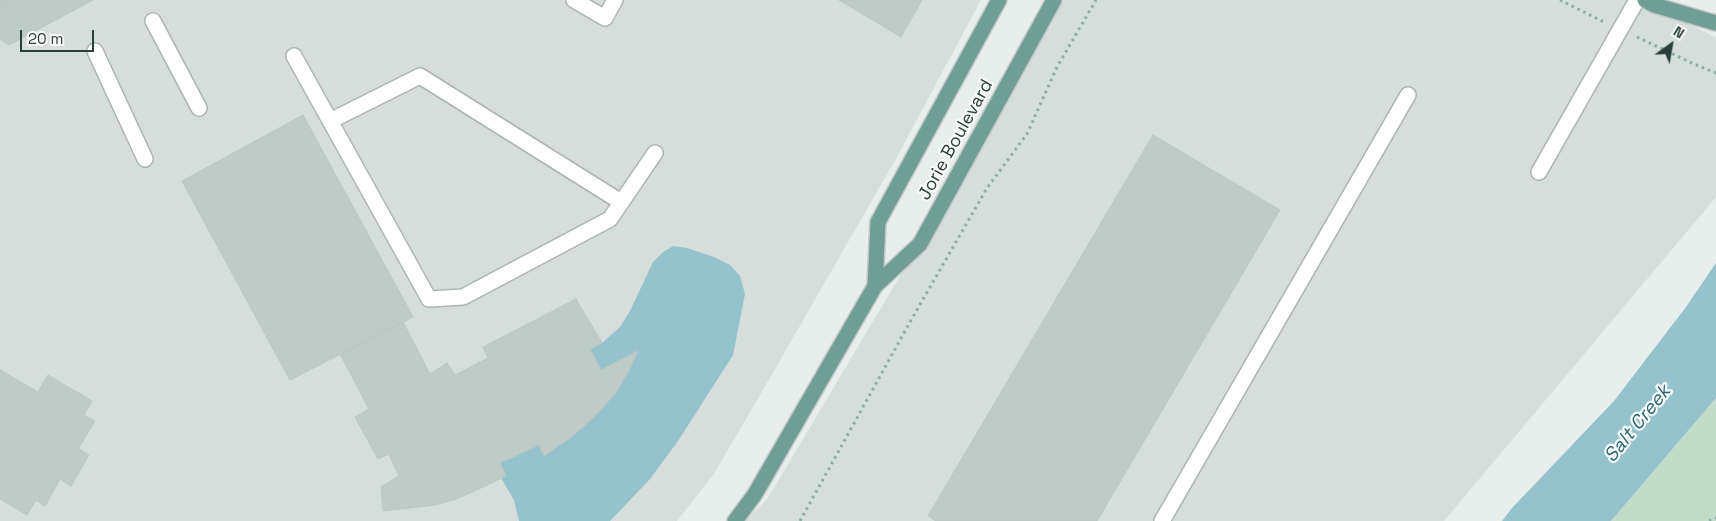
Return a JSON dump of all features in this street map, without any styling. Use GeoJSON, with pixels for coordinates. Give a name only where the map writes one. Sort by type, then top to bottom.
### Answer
{"type":"FeatureCollection","features":[{"type":"Feature","properties":{"kind":"main road","name":"Jorie Boulevard"},"geometry":{"type":"LineString","coordinates":[[875,286],[878,222],[999,0]]}},
{"type":"Feature","properties":{"kind":"main road","name":"Jorie Boulevard"},"geometry":{"type":"LineString","coordinates":[[734,521],[755,494],[875,286],[920,244],[1054,0]]}},
{"type":"Feature","properties":{"kind":"main road"},"geometry":{"type":"LineString","coordinates":[[1645,0],[1654,5],[1716,23]]}},
{"type":"Feature","properties":{"kind":"lane"},"geometry":{"type":"LineString","coordinates":[[574,0],[605,18],[615,0]]}},
{"type":"Feature","properties":{"kind":"lane"},"geometry":{"type":"LineString","coordinates":[[1539,172],[1638,0]]}},
{"type":"Feature","properties":{"kind":"lane"},"geometry":{"type":"LineString","coordinates":[[153,21],[199,108]]}},
{"type":"Feature","properties":{"kind":"lane"},"geometry":{"type":"LineString","coordinates":[[95,51],[145,159]]}},
{"type":"Feature","properties":{"kind":"lane"},"geometry":{"type":"LineString","coordinates":[[294,56],[429,299],[463,297],[610,220],[655,153]]}},
{"type":"Feature","properties":{"kind":"lane"},"geometry":{"type":"LineString","coordinates":[[330,121],[420,76],[622,202]]}},
{"type":"Feature","properties":{"kind":"lane"},"geometry":{"type":"LineString","coordinates":[[1168,519],[1408,95]]}},
{"type":"Feature","properties":{"kind":"path"},"geometry":{"type":"LineString","coordinates":[[800,521],[910,322],[987,188],[1027,134],[1057,67],[1096,0]]}},
{"type":"Feature","properties":{"kind":"path"},"geometry":{"type":"LineString","coordinates":[[1709,521],[1716,518]]}},
{"type":"Feature","properties":{"kind":"shaded area"},"geometry":{"type":"Polygon","coordinates":[[[0,0],[981,0],[898,155],[759,397],[713,475],[677,521],[0,521],[0,0]]]}},
{"type":"Feature","properties":{"kind":"shaded area"},"geometry":{"type":"Polygon","coordinates":[[[1064,0],[1645,0],[1716,38],[1716,197],[1444,521],[745,521],[768,498],[1064,0]]]}},
{"type":"Feature","properties":{"kind":"green space"},"geometry":{"type":"Polygon","coordinates":[[[1716,398],[1716,521],[1611,521],[1716,398]]]}},
{"type":"Feature","properties":{"kind":"water"},"geometry":{"type":"Polygon","coordinates":[[[673,246],[687,248],[714,257],[730,265],[740,276],[745,294],[733,355],[678,441],[650,479],[610,521],[519,521],[514,500],[501,478],[506,475],[500,463],[539,445],[615,394],[629,371],[637,351],[601,370],[590,349],[602,343],[620,327],[630,311],[653,262],[663,252],[673,246]]]}},
{"type":"Feature","properties":{"kind":"water","name":"Salt Creek"},"geometry":{"type":"Polygon","coordinates":[[[1716,263],[1716,398],[1611,521],[1502,521],[1512,508],[1614,401],[1686,307],[1716,263]]]}},
{"type":"Feature","properties":{"kind":"building"},"geometry":{"type":"Polygon","coordinates":[[[0,0],[93,0],[9,45],[0,39],[0,0]]]}},
{"type":"Feature","properties":{"kind":"building"},"geometry":{"type":"Polygon","coordinates":[[[839,0],[922,0],[901,37],[839,0]]]}},
{"type":"Feature","properties":{"kind":"building"},"geometry":{"type":"Polygon","coordinates":[[[303,115],[413,317],[290,380],[182,181],[303,115]]]}},
{"type":"Feature","properties":{"kind":"building"},"geometry":{"type":"Polygon","coordinates":[[[1153,135],[1280,210],[1097,521],[936,521],[928,516],[1153,135]]]}},
{"type":"Feature","properties":{"kind":"building"},"geometry":{"type":"Polygon","coordinates":[[[576,299],[602,343],[590,349],[601,370],[638,351],[615,394],[573,436],[544,456],[539,445],[500,463],[506,476],[459,498],[435,505],[383,511],[381,487],[399,476],[389,454],[378,459],[355,417],[369,409],[340,354],[403,322],[430,374],[447,363],[455,375],[488,358],[483,347],[576,299]]]}},
{"type":"Feature","properties":{"kind":"building"},"geometry":{"type":"Polygon","coordinates":[[[0,370],[38,392],[48,375],[92,401],[84,415],[95,421],[78,449],[89,455],[71,486],[60,479],[45,506],[36,500],[27,515],[0,499],[0,370]]]}}]}
